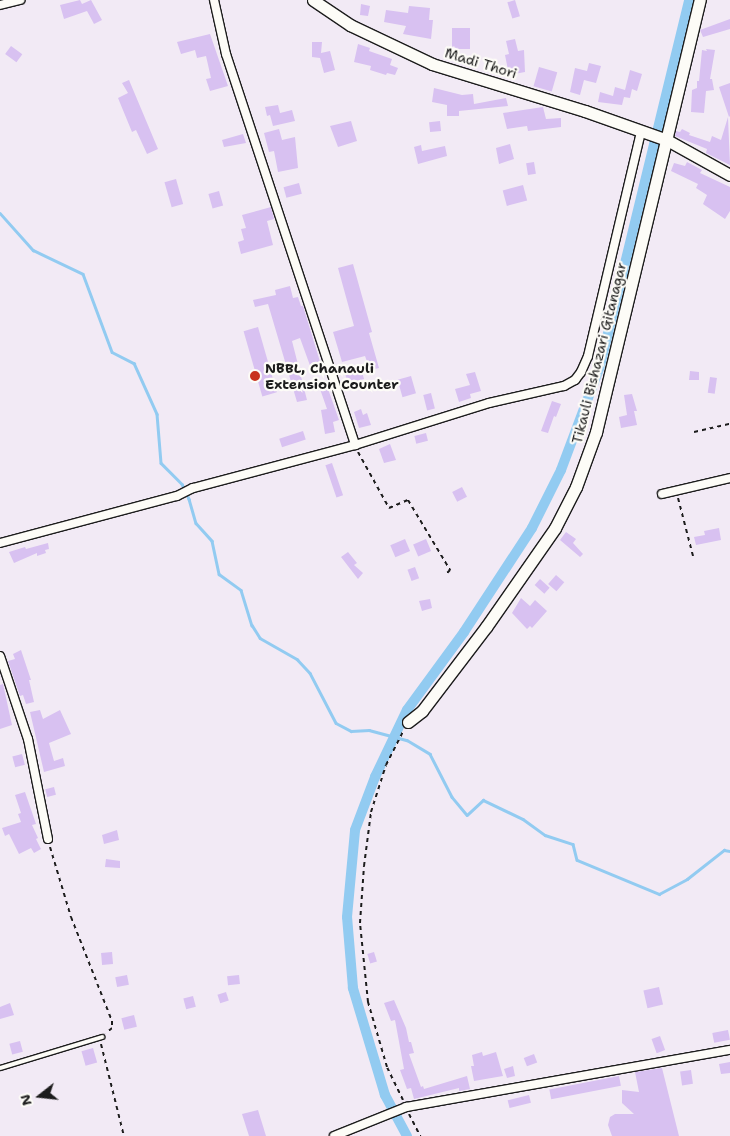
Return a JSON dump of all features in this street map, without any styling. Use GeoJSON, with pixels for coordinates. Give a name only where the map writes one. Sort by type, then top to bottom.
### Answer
{"type":"FeatureCollection","features":[{"type":"Feature","properties":{"kind":"street"},"geometry":{"type":"LineString","coordinates":[[0,5],[20,0]]}},
{"type":"Feature","properties":{"kind":"street"},"geometry":{"type":"LineString","coordinates":[[214,0],[226,54],[355,445]]}},
{"type":"Feature","properties":{"kind":"street","name":"Madi Thori"},"geometry":{"type":"LineString","coordinates":[[313,0],[350,25],[432,64],[585,111],[666,140],[730,175]]}},
{"type":"Feature","properties":{"kind":"street","name":"Tikauli Bishazari Gitanagar"},"geometry":{"type":"LineString","coordinates":[[408,722],[422,711],[486,627],[555,528],[576,487],[596,432],[700,0]]}},
{"type":"Feature","properties":{"kind":"street"},"geometry":{"type":"LineString","coordinates":[[0,543],[177,496],[193,488],[355,445],[488,403],[564,386],[575,380],[582,372],[588,356],[645,133]]}},
{"type":"Feature","properties":{"kind":"street"},"geometry":{"type":"LineString","coordinates":[[662,494],[730,478]]}},
{"type":"Feature","properties":{"kind":"street"},"geometry":{"type":"LineString","coordinates":[[0,656],[28,738],[48,839]]}},
{"type":"Feature","properties":{"kind":"street"},"geometry":{"type":"LineString","coordinates":[[334,1136],[402,1108],[730,1050]]}},
{"type":"Feature","properties":{"kind":"lane"},"geometry":{"type":"LineString","coordinates":[[0,1068],[102,1037]]}},
{"type":"Feature","properties":{"kind":"path"},"geometry":{"type":"LineString","coordinates":[[694,432],[730,424]]}},
{"type":"Feature","properties":{"kind":"path"},"geometry":{"type":"LineString","coordinates":[[355,445],[389,508],[408,500],[450,570],[445,575]]}},
{"type":"Feature","properties":{"kind":"path"},"geometry":{"type":"LineString","coordinates":[[676,490],[692,556]]}},
{"type":"Feature","properties":{"kind":"path"},"geometry":{"type":"LineString","coordinates":[[408,722],[386,765],[371,812],[364,866],[360,923],[368,1002],[387,1067],[402,1108],[420,1136]]}},
{"type":"Feature","properties":{"kind":"path"},"geometry":{"type":"LineString","coordinates":[[48,839],[71,917],[112,1021],[112,1028],[102,1037],[101,1045],[124,1136]]}},
{"type":"Feature","properties":{"kind":"building"},"geometry":{"type":"Polygon","coordinates":[[[80,0],[82,4],[91,0],[102,20],[94,24],[87,11],[64,19],[60,5],[80,0]]]}},
{"type":"Feature","properties":{"kind":"building"},"geometry":{"type":"Polygon","coordinates":[[[515,0],[520,16],[512,19],[507,2],[515,0]]]}},
{"type":"Feature","properties":{"kind":"building"},"geometry":{"type":"Polygon","coordinates":[[[361,4],[370,6],[368,16],[360,15],[361,4]]]}},
{"type":"Feature","properties":{"kind":"building"},"geometry":{"type":"Polygon","coordinates":[[[409,6],[430,8],[429,20],[433,20],[431,39],[403,34],[406,26],[384,22],[386,10],[408,13],[409,6]]]}},
{"type":"Feature","properties":{"kind":"building"},"geometry":{"type":"Polygon","coordinates":[[[730,19],[730,29],[703,37],[700,30],[730,19]]]}},
{"type":"Feature","properties":{"kind":"building"},"geometry":{"type":"Polygon","coordinates":[[[452,28],[470,28],[470,49],[452,49],[452,28]]]}},
{"type":"Feature","properties":{"kind":"building"},"geometry":{"type":"Polygon","coordinates":[[[210,34],[228,86],[210,91],[206,79],[211,78],[206,56],[197,58],[195,50],[181,54],[177,42],[210,34]]]}},
{"type":"Feature","properties":{"kind":"building"},"geometry":{"type":"Polygon","coordinates":[[[515,39],[518,51],[524,50],[525,72],[509,75],[505,55],[509,54],[506,41],[515,39]]]}},
{"type":"Feature","properties":{"kind":"building"},"geometry":{"type":"Polygon","coordinates":[[[312,42],[322,42],[321,53],[330,51],[335,70],[324,73],[320,58],[312,57],[312,42]]]}},
{"type":"Feature","properties":{"kind":"building"},"geometry":{"type":"Polygon","coordinates":[[[358,44],[370,48],[369,51],[392,59],[390,65],[398,68],[395,75],[387,73],[386,75],[370,70],[371,66],[354,62],[358,44]]]}},
{"type":"Feature","properties":{"kind":"building"},"geometry":{"type":"Polygon","coordinates":[[[11,46],[22,54],[16,62],[5,54],[11,46]]]}},
{"type":"Feature","properties":{"kind":"building"},"geometry":{"type":"Polygon","coordinates":[[[706,49],[715,50],[710,79],[712,79],[714,90],[706,91],[704,113],[691,112],[692,90],[697,88],[702,50],[707,51],[706,49]]]}},
{"type":"Feature","properties":{"kind":"building"},"geometry":{"type":"Polygon","coordinates":[[[589,63],[601,66],[596,83],[584,80],[580,95],[570,92],[575,68],[587,71],[589,63]]]}},
{"type":"Feature","properties":{"kind":"building"},"geometry":{"type":"Polygon","coordinates":[[[539,67],[557,72],[552,91],[533,86],[539,67]]]}},
{"type":"Feature","properties":{"kind":"building"},"geometry":{"type":"Polygon","coordinates":[[[630,70],[642,74],[637,91],[632,89],[630,98],[624,97],[622,105],[598,102],[600,92],[613,96],[615,87],[625,90],[630,70]]]}},
{"type":"Feature","properties":{"kind":"building"},"geometry":{"type":"Polygon","coordinates":[[[129,80],[158,149],[147,154],[136,130],[132,132],[118,98],[128,93],[122,83],[129,80]]]}},
{"type":"Feature","properties":{"kind":"building"},"geometry":{"type":"Polygon","coordinates":[[[730,83],[730,116],[729,117],[719,87],[730,83]]]}},
{"type":"Feature","properties":{"kind":"building"},"geometry":{"type":"Polygon","coordinates":[[[434,88],[462,95],[473,94],[474,104],[506,98],[508,106],[459,111],[459,116],[447,116],[447,105],[432,102],[434,88]]]}},
{"type":"Feature","properties":{"kind":"building"},"geometry":{"type":"Polygon","coordinates":[[[278,105],[280,113],[292,110],[295,121],[273,126],[270,115],[267,116],[265,107],[278,105]]]}},
{"type":"Feature","properties":{"kind":"building"},"geometry":{"type":"Polygon","coordinates":[[[543,107],[546,119],[561,118],[561,127],[528,131],[527,126],[507,129],[503,113],[543,107]]]}},
{"type":"Feature","properties":{"kind":"building"},"geometry":{"type":"Polygon","coordinates":[[[728,117],[730,165],[706,153],[707,149],[675,136],[676,131],[680,132],[682,129],[690,133],[689,135],[710,142],[712,136],[721,140],[728,117]]]}},
{"type":"Feature","properties":{"kind":"building"},"geometry":{"type":"Polygon","coordinates":[[[351,121],[357,141],[338,147],[330,126],[351,121]]]}},
{"type":"Feature","properties":{"kind":"building"},"geometry":{"type":"Polygon","coordinates":[[[440,121],[441,131],[430,132],[429,122],[440,121]]]}},
{"type":"Feature","properties":{"kind":"building"},"geometry":{"type":"Polygon","coordinates":[[[279,129],[282,140],[295,137],[298,168],[278,172],[274,151],[269,152],[264,133],[279,129]]]}},
{"type":"Feature","properties":{"kind":"building"},"geometry":{"type":"Polygon","coordinates":[[[243,134],[246,143],[224,147],[222,140],[243,134]]]}},
{"type":"Feature","properties":{"kind":"building"},"geometry":{"type":"Polygon","coordinates":[[[510,144],[514,159],[499,164],[496,148],[510,144]]]}},
{"type":"Feature","properties":{"kind":"building"},"geometry":{"type":"Polygon","coordinates":[[[421,145],[422,151],[445,146],[447,156],[418,164],[414,147],[421,145]]]}},
{"type":"Feature","properties":{"kind":"building"},"geometry":{"type":"Polygon","coordinates":[[[534,162],[536,174],[528,175],[526,163],[534,162]]]}},
{"type":"Feature","properties":{"kind":"building"},"geometry":{"type":"Polygon","coordinates":[[[687,162],[702,170],[700,173],[730,187],[730,211],[725,219],[703,204],[707,195],[696,188],[698,184],[671,171],[674,163],[685,166],[687,162]]]}},
{"type":"Feature","properties":{"kind":"building"},"geometry":{"type":"Polygon","coordinates":[[[176,179],[183,204],[172,207],[164,182],[176,179]]]}},
{"type":"Feature","properties":{"kind":"building"},"geometry":{"type":"Polygon","coordinates":[[[299,183],[302,194],[286,198],[284,187],[299,183]]]}},
{"type":"Feature","properties":{"kind":"building"},"geometry":{"type":"Polygon","coordinates":[[[523,185],[527,200],[507,206],[503,190],[523,185]]]}},
{"type":"Feature","properties":{"kind":"building"},"geometry":{"type":"Polygon","coordinates":[[[219,191],[223,205],[213,208],[208,194],[219,191]]]}},
{"type":"Feature","properties":{"kind":"building"},"geometry":{"type":"Polygon","coordinates":[[[271,207],[274,219],[267,221],[273,245],[241,254],[238,242],[244,240],[241,229],[246,228],[242,215],[271,207]]]}},
{"type":"Feature","properties":{"kind":"building"},"geometry":{"type":"Polygon","coordinates":[[[353,264],[372,332],[369,333],[379,368],[370,370],[365,356],[342,362],[333,332],[354,326],[338,268],[353,264]]]}},
{"type":"Feature","properties":{"kind":"building"},"geometry":{"type":"Polygon","coordinates":[[[290,286],[293,298],[298,297],[301,306],[303,306],[321,365],[321,368],[312,371],[300,338],[292,341],[307,400],[297,402],[268,304],[255,307],[253,300],[276,295],[275,290],[290,286]]]}},
{"type":"Feature","properties":{"kind":"building"},"geometry":{"type":"Polygon","coordinates":[[[258,327],[277,392],[262,397],[244,331],[258,327]]]}},
{"type":"Feature","properties":{"kind":"building"},"geometry":{"type":"Polygon","coordinates":[[[361,368],[364,379],[348,383],[345,374],[361,368]]]}},
{"type":"Feature","properties":{"kind":"building"},"geometry":{"type":"Polygon","coordinates":[[[690,371],[699,372],[699,380],[689,380],[690,371]]]}},
{"type":"Feature","properties":{"kind":"building"},"geometry":{"type":"Polygon","coordinates":[[[475,372],[481,391],[470,394],[471,398],[459,402],[455,389],[470,385],[466,374],[475,372]]]}},
{"type":"Feature","properties":{"kind":"building"},"geometry":{"type":"Polygon","coordinates":[[[411,376],[416,393],[403,397],[398,380],[411,376]]]}},
{"type":"Feature","properties":{"kind":"building"},"geometry":{"type":"Polygon","coordinates":[[[710,377],[717,378],[715,394],[708,393],[710,377]]]}},
{"type":"Feature","properties":{"kind":"building"},"geometry":{"type":"Polygon","coordinates":[[[327,386],[339,420],[333,422],[335,432],[325,434],[321,410],[327,409],[320,389],[327,386]]]}},
{"type":"Feature","properties":{"kind":"building"},"geometry":{"type":"Polygon","coordinates":[[[431,393],[435,409],[427,410],[423,395],[431,393]]]}},
{"type":"Feature","properties":{"kind":"building"},"geometry":{"type":"Polygon","coordinates":[[[632,394],[637,411],[634,411],[637,425],[621,428],[619,417],[627,415],[624,395],[632,394]]]}},
{"type":"Feature","properties":{"kind":"building"},"geometry":{"type":"Polygon","coordinates":[[[552,401],[561,404],[548,433],[541,431],[552,401]]]}},
{"type":"Feature","properties":{"kind":"building"},"geometry":{"type":"Polygon","coordinates":[[[361,409],[363,415],[367,413],[371,425],[359,428],[354,412],[361,409]]]}},
{"type":"Feature","properties":{"kind":"building"},"geometry":{"type":"Polygon","coordinates":[[[303,431],[306,440],[282,447],[279,439],[303,431]]]}},
{"type":"Feature","properties":{"kind":"building"},"geometry":{"type":"Polygon","coordinates":[[[426,433],[428,441],[416,444],[414,436],[426,433]]]}},
{"type":"Feature","properties":{"kind":"building"},"geometry":{"type":"Polygon","coordinates":[[[390,444],[396,460],[384,463],[379,449],[390,444]]]}},
{"type":"Feature","properties":{"kind":"building"},"geometry":{"type":"Polygon","coordinates":[[[332,463],[343,495],[336,497],[325,465],[332,463]]]}},
{"type":"Feature","properties":{"kind":"building"},"geometry":{"type":"Polygon","coordinates":[[[462,487],[467,497],[457,502],[452,492],[462,487]]]}},
{"type":"Feature","properties":{"kind":"building"},"geometry":{"type":"Polygon","coordinates":[[[719,528],[721,540],[696,545],[694,537],[705,535],[704,531],[719,528]]]}},
{"type":"Feature","properties":{"kind":"building"},"geometry":{"type":"Polygon","coordinates":[[[566,532],[576,539],[573,543],[583,554],[580,557],[560,540],[566,532]]]}},
{"type":"Feature","properties":{"kind":"building"},"geometry":{"type":"Polygon","coordinates":[[[405,539],[410,551],[395,557],[390,545],[405,539]]]}},
{"type":"Feature","properties":{"kind":"building"},"geometry":{"type":"Polygon","coordinates":[[[426,539],[431,551],[418,556],[413,544],[426,539]]]}},
{"type":"Feature","properties":{"kind":"building"},"geometry":{"type":"Polygon","coordinates":[[[48,543],[49,549],[45,550],[46,553],[37,556],[37,553],[14,563],[9,552],[25,547],[26,549],[48,543]]]}},
{"type":"Feature","properties":{"kind":"building"},"geometry":{"type":"Polygon","coordinates":[[[348,552],[357,563],[354,565],[363,573],[358,579],[341,557],[348,552]]]}},
{"type":"Feature","properties":{"kind":"building"},"geometry":{"type":"Polygon","coordinates":[[[415,567],[419,578],[412,581],[407,570],[415,567]]]}},
{"type":"Feature","properties":{"kind":"building"},"geometry":{"type":"Polygon","coordinates":[[[556,575],[564,582],[556,591],[548,584],[556,575]]]}},
{"type":"Feature","properties":{"kind":"building"},"geometry":{"type":"Polygon","coordinates":[[[540,579],[550,588],[544,594],[535,585],[540,579]]]}},
{"type":"Feature","properties":{"kind":"building"},"geometry":{"type":"Polygon","coordinates":[[[521,598],[530,606],[535,600],[547,611],[532,628],[530,626],[527,629],[512,613],[521,598]]]}},
{"type":"Feature","properties":{"kind":"building"},"geometry":{"type":"Polygon","coordinates":[[[430,599],[432,608],[422,611],[419,601],[430,599]]]}},
{"type":"Feature","properties":{"kind":"building"},"geometry":{"type":"Polygon","coordinates":[[[21,650],[31,680],[29,680],[34,702],[26,704],[23,695],[20,696],[8,661],[15,659],[13,654],[21,650]]]}},
{"type":"Feature","properties":{"kind":"building"},"geometry":{"type":"Polygon","coordinates":[[[3,684],[12,725],[0,729],[0,685],[3,684]]]}},
{"type":"Feature","properties":{"kind":"building"},"geometry":{"type":"Polygon","coordinates":[[[40,710],[43,719],[60,710],[71,734],[49,743],[54,761],[63,758],[65,766],[44,772],[30,712],[40,710]]]}},
{"type":"Feature","properties":{"kind":"building"},"geometry":{"type":"Polygon","coordinates":[[[22,754],[25,765],[15,767],[12,757],[22,754]]]}},
{"type":"Feature","properties":{"kind":"building"},"geometry":{"type":"Polygon","coordinates":[[[54,787],[56,795],[47,797],[45,789],[54,787]]]}},
{"type":"Feature","properties":{"kind":"building"},"geometry":{"type":"Polygon","coordinates":[[[25,792],[36,824],[32,825],[41,849],[34,853],[31,848],[19,854],[9,834],[5,836],[2,828],[21,822],[18,814],[21,813],[15,795],[25,792]]]}},
{"type":"Feature","properties":{"kind":"building"},"geometry":{"type":"Polygon","coordinates":[[[117,830],[119,840],[104,844],[102,835],[117,830]]]}},
{"type":"Feature","properties":{"kind":"building"},"geometry":{"type":"Polygon","coordinates":[[[106,859],[120,861],[120,868],[105,867],[106,859]]]}},
{"type":"Feature","properties":{"kind":"building"},"geometry":{"type":"Polygon","coordinates":[[[112,952],[113,964],[102,965],[101,953],[112,952]]]}},
{"type":"Feature","properties":{"kind":"building"},"geometry":{"type":"Polygon","coordinates":[[[374,952],[377,962],[370,964],[367,954],[374,952]]]}},
{"type":"Feature","properties":{"kind":"building"},"geometry":{"type":"Polygon","coordinates":[[[127,975],[129,985],[117,987],[115,977],[127,975]]]}},
{"type":"Feature","properties":{"kind":"building"},"geometry":{"type":"Polygon","coordinates":[[[239,975],[240,984],[228,985],[227,976],[239,975]]]}},
{"type":"Feature","properties":{"kind":"building"},"geometry":{"type":"Polygon","coordinates":[[[659,987],[663,1005],[647,1008],[643,991],[659,987]]]}},
{"type":"Feature","properties":{"kind":"building"},"geometry":{"type":"Polygon","coordinates":[[[226,992],[229,1001],[220,1003],[217,995],[226,992]]]}},
{"type":"Feature","properties":{"kind":"building"},"geometry":{"type":"Polygon","coordinates":[[[193,996],[196,1007],[186,1009],[183,999],[193,996]]]}},
{"type":"Feature","properties":{"kind":"building"},"geometry":{"type":"Polygon","coordinates":[[[394,1000],[406,1028],[409,1042],[411,1042],[414,1053],[409,1054],[421,1087],[423,1086],[424,1089],[467,1076],[470,1089],[459,1091],[459,1088],[414,1099],[411,1088],[407,1089],[400,1070],[404,1069],[395,1020],[391,1021],[384,1003],[394,1000]]]}},
{"type":"Feature","properties":{"kind":"building"},"geometry":{"type":"Polygon","coordinates":[[[10,1003],[14,1015],[0,1019],[0,1007],[10,1003]]]}},
{"type":"Feature","properties":{"kind":"building"},"geometry":{"type":"Polygon","coordinates":[[[134,1015],[137,1027],[124,1030],[121,1018],[134,1015]]]}},
{"type":"Feature","properties":{"kind":"building"},"geometry":{"type":"Polygon","coordinates":[[[728,1030],[730,1040],[714,1043],[712,1033],[728,1030]]]}},
{"type":"Feature","properties":{"kind":"building"},"geometry":{"type":"Polygon","coordinates":[[[660,1036],[665,1050],[657,1053],[652,1039],[660,1036]]]}},
{"type":"Feature","properties":{"kind":"building"},"geometry":{"type":"Polygon","coordinates":[[[20,1041],[23,1052],[12,1054],[9,1044],[20,1041]]]}},
{"type":"Feature","properties":{"kind":"building"},"geometry":{"type":"Polygon","coordinates":[[[93,1048],[97,1062],[86,1066],[81,1051],[93,1048]]]}},
{"type":"Feature","properties":{"kind":"building"},"geometry":{"type":"Polygon","coordinates":[[[482,1052],[483,1056],[496,1052],[503,1076],[474,1081],[471,1066],[474,1066],[472,1055],[482,1052]]]}},
{"type":"Feature","properties":{"kind":"building"},"geometry":{"type":"Polygon","coordinates":[[[534,1054],[537,1062],[527,1066],[524,1058],[534,1054]]]}},
{"type":"Feature","properties":{"kind":"building"},"geometry":{"type":"Polygon","coordinates":[[[730,1062],[730,1073],[721,1074],[719,1064],[730,1062]]]}},
{"type":"Feature","properties":{"kind":"building"},"geometry":{"type":"Polygon","coordinates":[[[513,1066],[515,1076],[507,1078],[504,1069],[513,1066]]]}},
{"type":"Feature","properties":{"kind":"building"},"geometry":{"type":"Polygon","coordinates":[[[662,1068],[679,1136],[612,1136],[608,1125],[610,1117],[615,1114],[634,1114],[622,1103],[622,1090],[639,1092],[635,1072],[662,1068]]]}},
{"type":"Feature","properties":{"kind":"building"},"geometry":{"type":"Polygon","coordinates":[[[691,1070],[693,1084],[682,1085],[680,1072],[691,1070]]]}},
{"type":"Feature","properties":{"kind":"building"},"geometry":{"type":"Polygon","coordinates":[[[619,1076],[621,1086],[551,1099],[549,1090],[619,1076]]]}},
{"type":"Feature","properties":{"kind":"building"},"geometry":{"type":"Polygon","coordinates":[[[529,1095],[531,1103],[510,1108],[508,1100],[529,1095]]]}},
{"type":"Feature","properties":{"kind":"building"},"geometry":{"type":"Polygon","coordinates":[[[258,1110],[266,1136],[249,1136],[242,1114],[258,1110]]]}},
{"type":"Feature","properties":{"kind":"waterway"},"geometry":{"type":"LineString","coordinates":[[407,1136],[385,1095],[353,988],[347,917],[355,830],[375,777],[407,710],[464,632],[532,528],[561,470],[600,366],[689,0]]}},
{"type":"Feature","properties":{"kind":"waterway"},"geometry":{"type":"LineString","coordinates":[[0,213],[33,250],[83,274],[112,352],[134,363],[157,414],[161,463],[182,484],[189,499],[196,523],[212,541],[219,574],[241,590],[252,625],[260,638],[297,659],[310,673],[336,723],[351,731],[369,730],[407,740],[430,754],[452,797],[467,815],[483,800],[523,819],[545,835],[573,844],[577,860],[659,894],[687,879],[724,850],[730,851]]}},
{"type":"Feature","properties":{"kind":"place","name":"NBBL, Chanauli Extension Counter"},"geometry":{"type":"Point","coordinates":[255,376]}}]}
